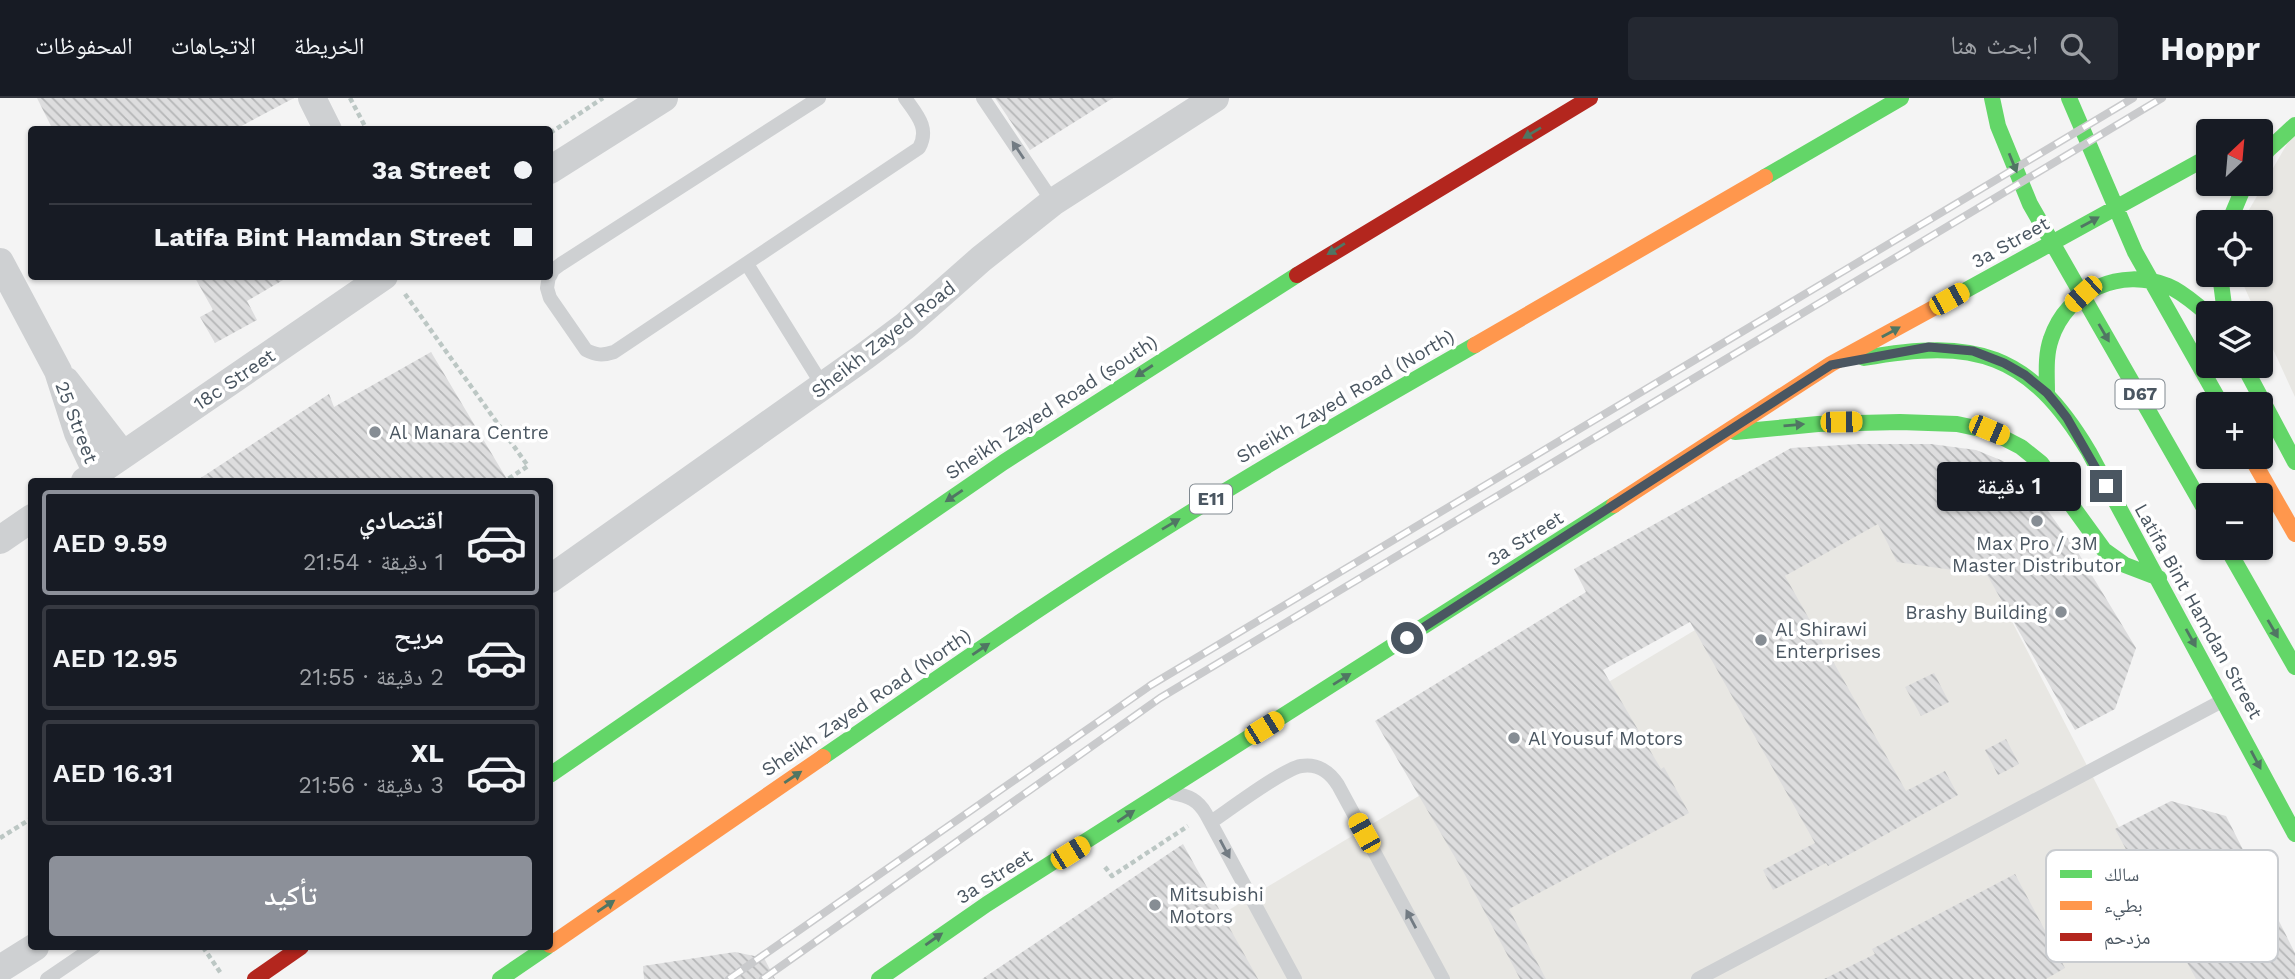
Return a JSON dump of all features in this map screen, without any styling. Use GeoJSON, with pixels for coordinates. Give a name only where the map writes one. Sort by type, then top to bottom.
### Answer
{"type":"FeatureCollection","features":[{"type":"Feature","properties":{"kind":"main road","name":"Sheikh Zayed Road (south)"},"geometry":{"type":"LineString","coordinates":[[553,773],[919,519],[1080,412],[1370,228],[1590,98]]}},
{"type":"Feature","properties":{"kind":"main road","name":"Sheikh Zayed Road (North)"},"geometry":{"type":"LineString","coordinates":[[553,943],[1034,612],[1146,540],[1257,471],[1900,98]]}},
{"type":"Feature","properties":{"kind":"main road","name":"D67"},"geometry":{"type":"LineString","coordinates":[[1992,98],[1998,126],[2030,204],[2196,494]]}},
{"type":"Feature","properties":{"kind":"main road"},"geometry":{"type":"LineString","coordinates":[[2069,98],[2135,252],[2214,392]]}},
{"type":"Feature","properties":{"kind":"main road"},"geometry":{"type":"LineString","coordinates":[[2275,120],[2295,109]]}},
{"type":"Feature","properties":{"kind":"main road"},"geometry":{"type":"LineString","coordinates":[[2273,145],[2295,125]]}},
{"type":"Feature","properties":{"kind":"main road","name":"3a Street"},"geometry":{"type":"LineString","coordinates":[[879,979],[978,910],[1831,365],[2196,163]]}},
{"type":"Feature","properties":{"kind":"main road"},"geometry":{"type":"LineString","coordinates":[[2047,393],[2051,338],[2069,306],[2083,294],[2117,279],[2136,278],[2171,287],[2196,305]]}},
{"type":"Feature","properties":{"kind":"main road","name":"Latifa Bint Hamdan Street"},"geometry":{"type":"LineString","coordinates":[[1831,365],[1908,350],[1950,348],[1973,351],[2004,363],[2025,375],[2047,393],[2067,418],[2159,578],[2295,834]]}},
{"type":"Feature","properties":{"kind":"main road"},"geometry":{"type":"LineString","coordinates":[[2251,378],[2292,452]]}},
{"type":"Feature","properties":{"kind":"main road"},"geometry":{"type":"LineString","coordinates":[[1726,433],[1791,425],[1857,422],[1930,422],[1989,430],[2021,446],[2042,464],[2108,553],[2125,565],[2159,578]]}},
{"type":"Feature","properties":{"kind":"main road"},"geometry":{"type":"LineString","coordinates":[[2258,469],[2295,534]]}},
{"type":"Feature","properties":{"kind":"main road"},"geometry":{"type":"LineString","coordinates":[[2234,560],[2295,667]]}},
{"type":"Feature","properties":{"kind":"main road"},"geometry":{"type":"LineString","coordinates":[[255,979],[297,950]]}},
{"type":"Feature","properties":{"kind":"main road","name":"Sheikh Zayed Road (North)"},"geometry":{"type":"LineString","coordinates":[[500,979],[542,950]]}},
{"type":"Feature","properties":{"kind":"street"},"geometry":{"type":"LineString","coordinates":[[312,98],[326,126]]}},
{"type":"Feature","properties":{"kind":"street"},"geometry":{"type":"LineString","coordinates":[[553,168],[664,98]]}},
{"type":"Feature","properties":{"kind":"street","name":"Sheikh Zayed Road"},"geometry":{"type":"LineString","coordinates":[[553,577],[905,326],[981,259],[1053,202],[1215,98]]}},
{"type":"Feature","properties":{"kind":"street","name":"25 Street"},"geometry":{"type":"LineString","coordinates":[[0,262],[58,371],[123,454]]}},
{"type":"Feature","properties":{"kind":"street","name":"18c Street"},"geometry":{"type":"LineString","coordinates":[[91,477],[392,282]]}},
{"type":"Feature","properties":{"kind":"street","name":"25 Street"},"geometry":{"type":"LineString","coordinates":[[58,371],[91,477]]}},
{"type":"Feature","properties":{"kind":"street"},"geometry":{"type":"LineString","coordinates":[[0,540],[28,521]]}},
{"type":"Feature","properties":{"kind":"street"},"geometry":{"type":"LineString","coordinates":[[0,969],[29,950]]}},
{"type":"Feature","properties":{"kind":"lane"},"geometry":{"type":"LineString","coordinates":[[553,270],[819,98]]}},
{"type":"Feature","properties":{"kind":"lane"},"geometry":{"type":"LineString","coordinates":[[548,280],[550,298],[586,350],[604,355],[614,352],[919,148],[924,140],[925,130],[905,98]]}},
{"type":"Feature","properties":{"kind":"lane"},"geometry":{"type":"LineString","coordinates":[[983,98],[1053,202]]}},
{"type":"Feature","properties":{"kind":"lane"},"geometry":{"type":"LineString","coordinates":[[747,264],[823,386]]}},
{"type":"Feature","properties":{"kind":"lane"},"geometry":{"type":"LineString","coordinates":[[1698,979],[2225,700]]}},
{"type":"Feature","properties":{"kind":"lane"},"geometry":{"type":"LineString","coordinates":[[1209,818],[1294,768],[1302,765],[1319,767],[1333,777],[1443,979]]}},
{"type":"Feature","properties":{"kind":"lane"},"geometry":{"type":"LineString","coordinates":[[1161,793],[1189,796],[1201,805],[1295,979]]}},
{"type":"Feature","properties":{"kind":"lane"},"geometry":{"type":"LineString","coordinates":[[47,979],[90,950]]}},
{"type":"Feature","properties":{"kind":"path"},"geometry":{"type":"LineString","coordinates":[[350,98],[365,126]]}},
{"type":"Feature","properties":{"kind":"path"},"geometry":{"type":"LineString","coordinates":[[553,131],[603,98]]}},
{"type":"Feature","properties":{"kind":"path"},"geometry":{"type":"LineString","coordinates":[[392,282],[528,466],[510,478]]}},
{"type":"Feature","properties":{"kind":"path"},"geometry":{"type":"LineString","coordinates":[[1088,842],[1112,876],[1209,818]]}},
{"type":"Feature","properties":{"kind":"path"},"geometry":{"type":"LineString","coordinates":[[0,838],[28,820]]}},
{"type":"Feature","properties":{"kind":"path"},"geometry":{"type":"LineString","coordinates":[[205,950],[225,979]]}},
{"type":"Feature","properties":{"kind":"shaded area"},"geometry":{"type":"Polygon","coordinates":[[[2295,130],[2295,397],[2273,349],[2273,301],[2251,301],[2244,287],[2273,287],[2273,210],[2249,210],[2257,196],[2273,196],[2273,168],[2295,130]]]}},
{"type":"Feature","properties":{"kind":"shaded area"},"geometry":{"type":"Polygon","coordinates":[[[1940,483],[2131,850],[2046,850],[2046,962],[2189,962],[2198,979],[1114,979],[1940,483]]]}},
{"type":"Feature","properties":{"kind":"building"},"geometry":{"type":"Polygon","coordinates":[[[37,98],[294,98],[242,126],[51,126],[37,98]]]}},
{"type":"Feature","properties":{"kind":"building"},"geometry":{"type":"Polygon","coordinates":[[[995,98],[1113,98],[1030,150],[995,98]]]}},
{"type":"Feature","properties":{"kind":"building"},"geometry":{"type":"Polygon","coordinates":[[[196,280],[283,280],[247,301],[257,320],[215,343],[200,317],[213,310],[196,280]]]}},
{"type":"Feature","properties":{"kind":"building","name":"Al Manara Centre"},"geometry":{"type":"Polygon","coordinates":[[[431,352],[506,478],[201,478],[329,394],[334,407],[431,352]]]}},
{"type":"Feature","properties":{"kind":"building"},"geometry":{"type":"Polygon","coordinates":[[[1931,444],[1976,450],[2003,461],[2025,479],[2079,554],[2136,648],[2115,709],[2075,730],[1987,575],[1897,562],[1878,524],[1785,576],[1906,791],[1945,771],[1958,795],[1828,866],[1826,863],[1773,890],[1763,870],[1815,843],[1690,622],[1603,670],[1661,769],[1664,767],[1689,813],[1509,909],[1546,979],[1520,979],[1463,871],[1375,721],[1586,592],[1574,569],[1791,448],[1931,444]]]}},
{"type":"Feature","properties":{"kind":"building"},"geometry":{"type":"Polygon","coordinates":[[[1934,673],[1949,702],[1921,716],[1905,687],[1934,673]]]}},
{"type":"Feature","properties":{"kind":"building"},"geometry":{"type":"Polygon","coordinates":[[[2006,739],[2019,764],[1998,775],[1985,750],[2006,739]]]}},
{"type":"Feature","properties":{"kind":"building"},"geometry":{"type":"Polygon","coordinates":[[[2171,801],[2226,816],[2243,850],[2126,850],[2115,829],[2171,801]]]}},
{"type":"Feature","properties":{"kind":"building","name":"Mitsubishi Motors"},"geometry":{"type":"Polygon","coordinates":[[[1183,844],[1258,979],[982,979],[1183,844]]]}},
{"type":"Feature","properties":{"kind":"building"},"geometry":{"type":"Polygon","coordinates":[[[2015,874],[2046,932],[2046,962],[2062,962],[2065,968],[2046,979],[1824,979],[1875,954],[1872,949],[2015,874]]]}},
{"type":"Feature","properties":{"kind":"building"},"geometry":{"type":"Polygon","coordinates":[[[2278,919],[2295,953],[2295,979],[2196,979],[2187,962],[2278,962],[2278,919]]]}},
{"type":"Feature","properties":{"kind":"building"},"geometry":{"type":"Polygon","coordinates":[[[735,952],[764,958],[775,979],[644,979],[643,966],[735,952]]]}},
{"type":"Feature","properties":{"kind":"railway"},"geometry":{"type":"LineString","coordinates":[[729,979],[1151,685],[2133,98]]}},
{"type":"Feature","properties":{"kind":"railway"},"geometry":{"type":"LineString","coordinates":[[763,979],[1160,698],[2162,98]]}},
{"type":"Feature","properties":{"kind":"traffic: fast"},"geometry":{"type":"LineString","coordinates":[[1765,177],[1901,98]]}},
{"type":"Feature","properties":{"kind":"traffic: fast"},"geometry":{"type":"LineString","coordinates":[[1992,98],[1998,126],[2030,204],[2196,494]]}},
{"type":"Feature","properties":{"kind":"traffic: fast"},"geometry":{"type":"LineString","coordinates":[[2069,98],[2135,252],[2214,392]]}},
{"type":"Feature","properties":{"kind":"traffic: fast"},"geometry":{"type":"LineString","coordinates":[[2273,145],[2295,125]]}},
{"type":"Feature","properties":{"kind":"traffic: fast"},"geometry":{"type":"LineString","coordinates":[[1939,305],[2196,164]]}},
{"type":"Feature","properties":{"kind":"traffic: fast"},"geometry":{"type":"LineString","coordinates":[[2234,210],[2240,196]]}},
{"type":"Feature","properties":{"kind":"traffic: fast"},"geometry":{"type":"LineString","coordinates":[[553,773],[1004,462],[1297,275]]}},
{"type":"Feature","properties":{"kind":"traffic: fast"},"geometry":{"type":"LineString","coordinates":[[2047,393],[2048,352],[2059,322],[2069,307],[2098,287],[2132,279],[2150,281],[2168,286],[2196,304]]}},
{"type":"Feature","properties":{"kind":"traffic: fast"},"geometry":{"type":"LineString","coordinates":[[2222,287],[2223,301]]}},
{"type":"Feature","properties":{"kind":"traffic: fast"},"geometry":{"type":"LineString","coordinates":[[823,757],[1107,565],[1269,464],[1475,345]]}},
{"type":"Feature","properties":{"kind":"traffic: fast"},"geometry":{"type":"LineString","coordinates":[[1864,358],[1938,350],[1968,353],[1996,360],[2021,373],[2044,392],[2067,418],[2089,452],[2295,834]]}},
{"type":"Feature","properties":{"kind":"traffic: fast"},"geometry":{"type":"LineString","coordinates":[[2250,378],[2295,462]]}},
{"type":"Feature","properties":{"kind":"traffic: fast"},"geometry":{"type":"LineString","coordinates":[[1735,432],[1818,424],[1900,422],[1957,424],[1990,431],[2021,447],[2041,463],[2104,550],[2125,565],[2159,578]]}},
{"type":"Feature","properties":{"kind":"traffic: fast"},"geometry":{"type":"LineString","coordinates":[[879,979],[987,904],[1614,505]]}},
{"type":"Feature","properties":{"kind":"traffic: fast"},"geometry":{"type":"LineString","coordinates":[[2234,560],[2295,667]]}},
{"type":"Feature","properties":{"kind":"traffic: fast"},"geometry":{"type":"LineString","coordinates":[[500,979],[543,950]]}},
{"type":"Feature","properties":{"kind":"traffic: slow"},"geometry":{"type":"LineString","coordinates":[[1475,345],[1765,177]]}},
{"type":"Feature","properties":{"kind":"traffic: slow"},"geometry":{"type":"LineString","coordinates":[[1614,505],[1831,364],[1939,305]]}},
{"type":"Feature","properties":{"kind":"traffic: slow"},"geometry":{"type":"LineString","coordinates":[[2258,469],[2295,534]]}},
{"type":"Feature","properties":{"kind":"traffic: slow"},"geometry":{"type":"LineString","coordinates":[[553,943],[823,757]]}},
{"type":"Feature","properties":{"kind":"traffic: jam"},"geometry":{"type":"LineString","coordinates":[[1297,275],[1590,98]]}},
{"type":"Feature","properties":{"kind":"traffic: jam"},"geometry":{"type":"LineString","coordinates":[[255,979],[297,950]]}},
{"type":"Feature","properties":{"kind":"place","name":"Al Manara Centre"},"geometry":{"type":"Point","coordinates":[375,432]}},
{"type":"Feature","properties":{"kind":"place","name":"Max Pro / 3M Master Distributor"},"geometry":{"type":"Point","coordinates":[2037,521]}},
{"type":"Feature","properties":{"kind":"place","name":"Brashy Building"},"geometry":{"type":"Point","coordinates":[2061,612]}},
{"type":"Feature","properties":{"kind":"place","name":"Al Shirawi Enterprises"},"geometry":{"type":"Point","coordinates":[1761,640]}},
{"type":"Feature","properties":{"kind":"place","name":"Al Yousuf Motors"},"geometry":{"type":"Point","coordinates":[1514,738]}},
{"type":"Feature","properties":{"kind":"place","name":"Mitsubishi Motors"},"geometry":{"type":"Point","coordinates":[1155,905]}},
{"type":"Feature","properties":{"kind":"route"},"geometry":{"type":"LineString","coordinates":[[1407,638],[1831,365],[1929,347],[1973,351],[2004,363],[2025,375],[2057,405],[2106,486]]}}]}
